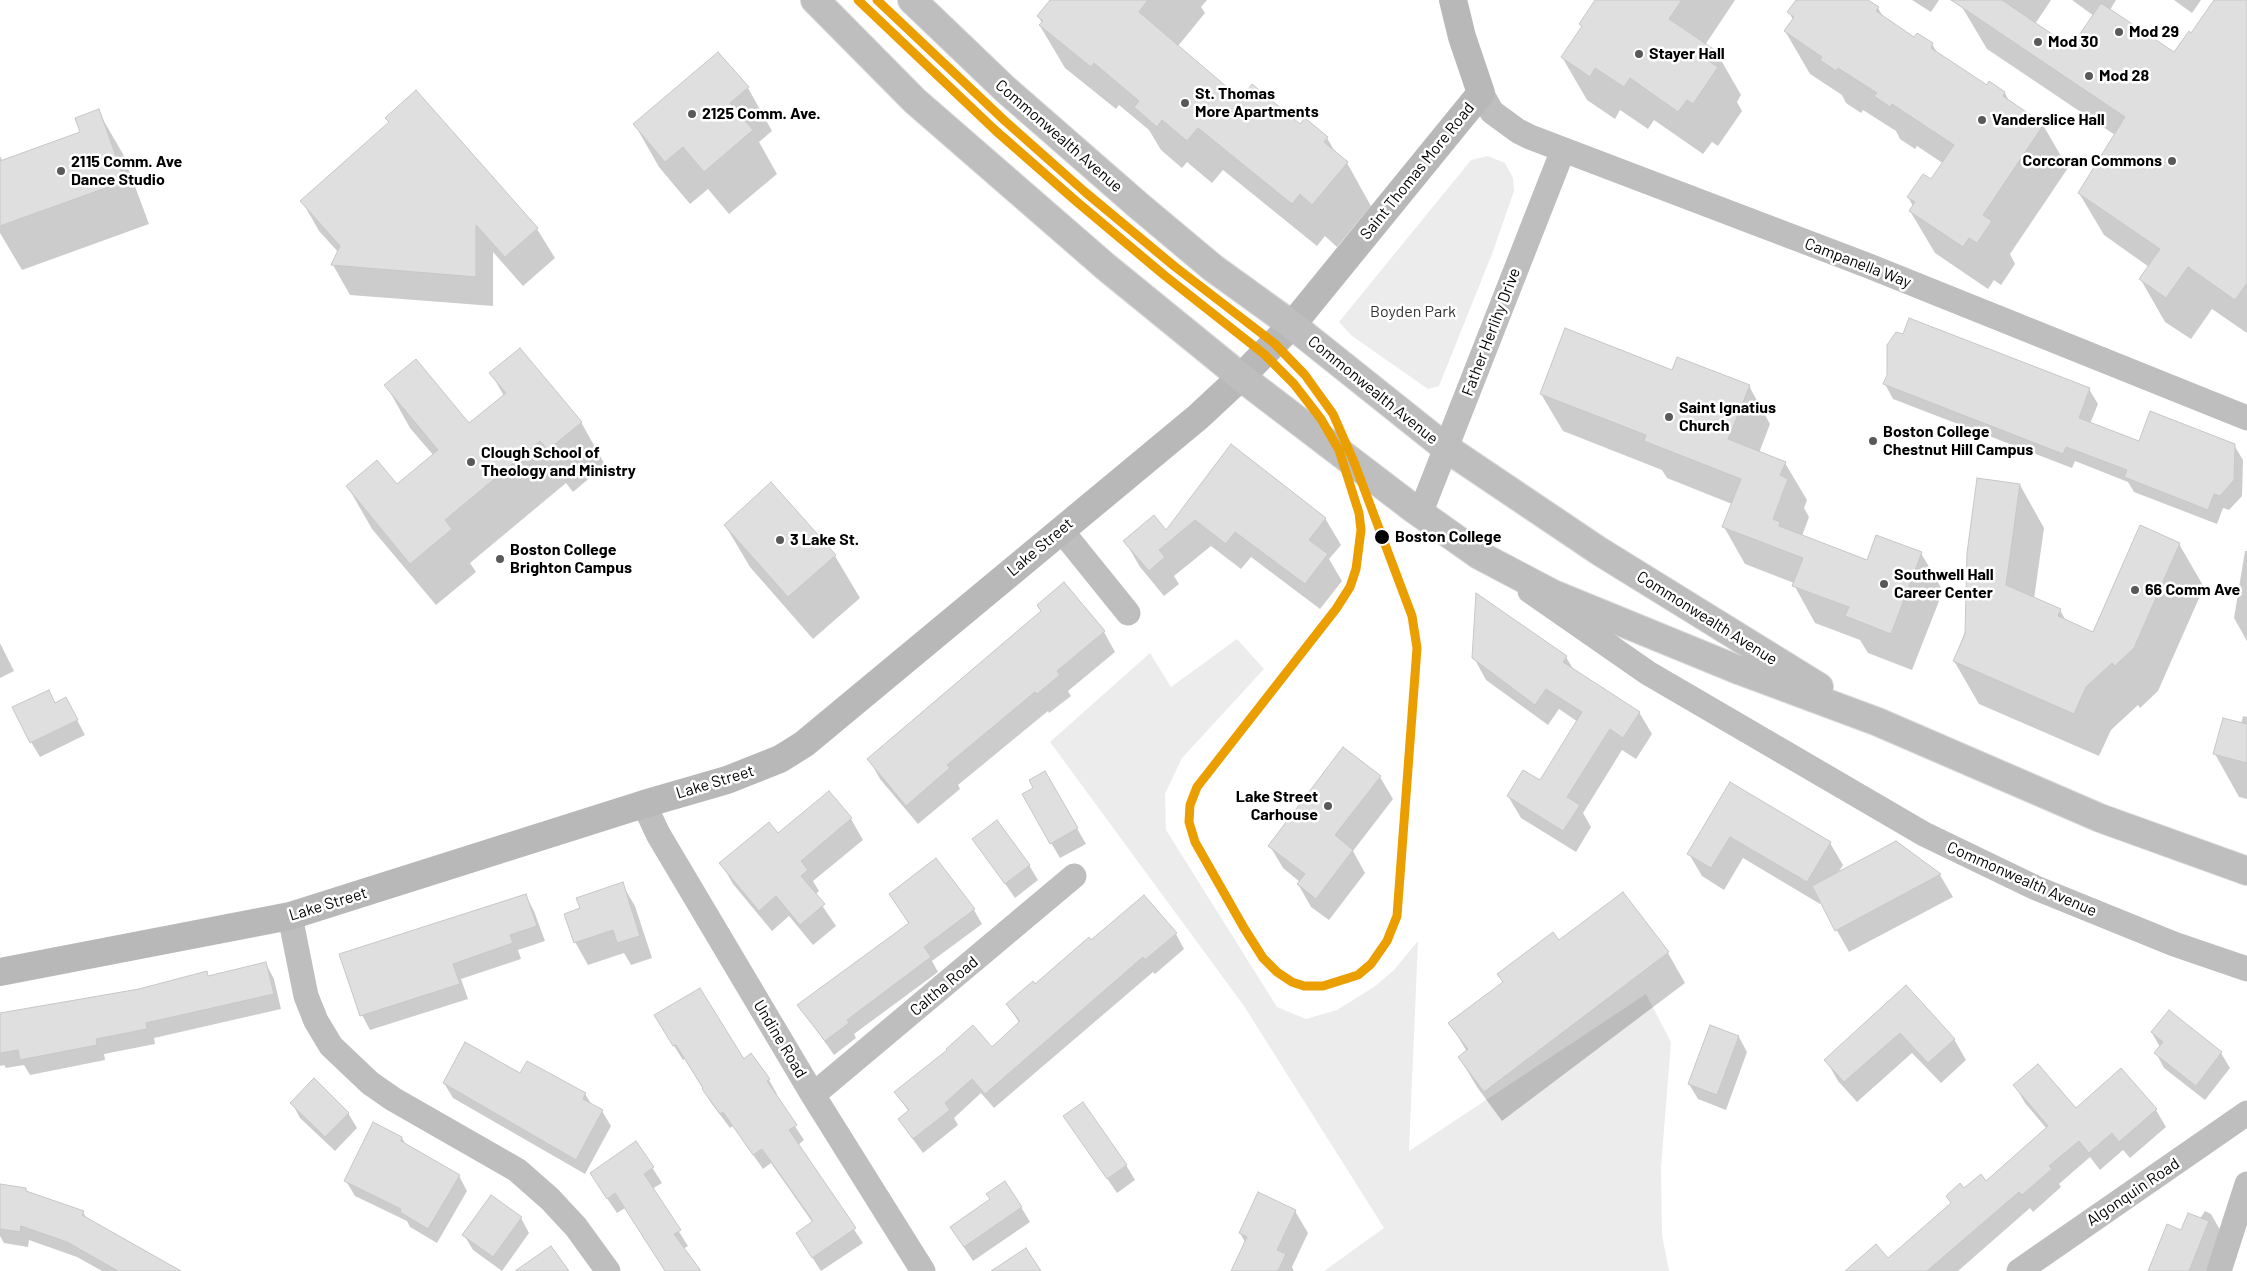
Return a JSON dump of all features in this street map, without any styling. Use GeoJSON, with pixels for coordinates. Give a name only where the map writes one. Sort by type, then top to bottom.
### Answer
{"type":"FeatureCollection","features":[{"type":"Feature","properties":{"kind":"main road","name":"Commonwealth Avenue"},"geometry":{"type":"LineString","coordinates":[[815,0],[915,101],[1099,262],[1241,377],[1420,514],[1479,555],[1553,594],[1741,671],[1878,722],[2100,818],[2247,871]]}},
{"type":"Feature","properties":{"kind":"main road","name":"Commonwealth Avenue"},"geometry":{"type":"LineString","coordinates":[[912,0],[1005,89],[1124,194],[1213,268],[1292,325],[1446,448],[1599,552],[1878,722]]}},
{"type":"Feature","properties":{"kind":"street","name":"Saint Thomas More Road"},"geometry":{"type":"LineString","coordinates":[[1292,325],[1481,93],[1462,37],[1453,0]]}},
{"type":"Feature","properties":{"kind":"street","name":"Campanella Way"},"geometry":{"type":"LineString","coordinates":[[1481,93],[1492,112],[1518,131],[1840,256],[2247,418]]}},
{"type":"Feature","properties":{"kind":"street","name":"Father Herlihy Drive"},"geometry":{"type":"LineString","coordinates":[[1420,514],[1563,150]]}},
{"type":"Feature","properties":{"kind":"street","name":"Lake Street"},"geometry":{"type":"LineString","coordinates":[[0,972],[290,916],[755,770],[780,758],[804,744],[1198,417],[1292,325]]}},
{"type":"Feature","properties":{"kind":"street"},"geometry":{"type":"LineString","coordinates":[[1060,530],[1128,613]]}},
{"type":"Feature","properties":{"kind":"street","name":"Commonwealth Avenue"},"geometry":{"type":"LineString","coordinates":[[1479,555],[1595,638],[1648,673],[1924,834],[2036,888],[2174,944],[2247,969]]}},
{"type":"Feature","properties":{"kind":"street","name":"Undine Road"},"geometry":{"type":"LineString","coordinates":[[644,804],[658,834],[813,1096],[923,1271]]}},
{"type":"Feature","properties":{"kind":"street","name":"Caltha Road"},"geometry":{"type":"LineString","coordinates":[[813,1096],[1074,876]]}},
{"type":"Feature","properties":{"kind":"street"},"geometry":{"type":"LineString","coordinates":[[290,916],[306,996],[316,1022],[331,1046],[350,1066],[393,1099],[517,1170],[550,1199],[570,1220],[608,1271]]}},
{"type":"Feature","properties":{"kind":"street","name":"Algonquin Road"},"geometry":{"type":"LineString","coordinates":[[2020,1271],[2247,1113]]}},
{"type":"Feature","properties":{"kind":"street"},"geometry":{"type":"LineString","coordinates":[[2218,1271],[2247,1184]]}},
{"type":"Feature","properties":{"kind":"green space","name":"Boyden Park"},"geometry":{"type":"Polygon","coordinates":[[[1488,156],[1505,163],[1513,178],[1514,191],[1492,254],[1439,386],[1428,389],[1352,336],[1339,322],[1471,160],[1488,156]]]}},
{"type":"Feature","properties":{"kind":"green space"},"geometry":{"type":"Polygon","coordinates":[[[1237,639],[1264,669],[1182,758],[1165,794],[1166,830],[1277,1007],[1306,1019],[1337,1010],[1374,987],[1394,970],[1418,941],[1409,1151],[1646,994],[1671,1042],[1661,1167],[1662,1235],[1669,1271],[1324,1271],[1384,1228],[1244,1006],[1050,742],[1150,653],[1171,687],[1237,639]]]}},
{"type":"Feature","properties":{"kind":"building","name":"St. Thomas More Apartments"},"geometry":{"type":"Polygon","coordinates":[[[1050,0],[1148,0],[1139,12],[1241,99],[1252,84],[1300,124],[1305,118],[1328,137],[1324,142],[1348,162],[1312,205],[1300,194],[1292,204],[1198,128],[1187,141],[1162,120],[1157,127],[1134,107],[1139,101],[1094,63],[1091,67],[1039,25],[1043,21],[1037,16],[1050,0]]]}},
{"type":"Feature","properties":{"kind":"building","name":"Stayer Hall"},"geometry":{"type":"Polygon","coordinates":[[[1595,0],[1682,0],[1669,19],[1718,52],[1710,62],[1718,67],[1693,104],[1687,100],[1678,112],[1630,78],[1624,87],[1595,68],[1590,77],[1561,57],[1582,26],[1579,24],[1595,0]]]}},
{"type":"Feature","properties":{"kind":"building","name":"Vanderslice Hall"},"geometry":{"type":"Polygon","coordinates":[[[1796,0],[1868,0],[1879,7],[1876,11],[1914,37],[1917,33],[1933,43],[1931,48],[1987,85],[1989,81],[2005,92],[2003,96],[2044,124],[1983,215],[1992,221],[1977,243],[1969,238],[1963,247],[1909,211],[1915,202],[1907,197],[1923,174],[1931,179],[1954,145],[1892,104],[1890,107],[1874,96],[1877,93],[1838,68],[1836,71],[1820,60],[1822,57],[1784,31],[1794,17],[1787,12],[1796,0]]]}},
{"type":"Feature","properties":{"kind":"building","name":"Corcoran Commons"},"geometry":{"type":"Polygon","coordinates":[[[1951,0],[2002,0],[2071,47],[2101,3],[2174,52],[2189,31],[2191,33],[2214,0],[2247,0],[2247,283],[2235,300],[2188,267],[2166,298],[2139,279],[2160,249],[2078,193],[2125,117],[1951,0]]]}},
{"type":"Feature","properties":{"kind":"building","name":"2125 Comm. Ave."},"geometry":{"type":"Polygon","coordinates":[[[718,52],[749,87],[730,103],[753,130],[704,172],[683,147],[665,162],[633,124],[718,52]]]}},
{"type":"Feature","properties":{"kind":"building"},"geometry":{"type":"Polygon","coordinates":[[[416,90],[538,228],[505,257],[476,225],[476,277],[331,265],[340,246],[300,201],[389,122],[385,118],[416,90]]]}},
{"type":"Feature","properties":{"kind":"building","name":"2115 Comm. Ave Dance Studio"},"geometry":{"type":"Polygon","coordinates":[[[99,109],[125,181],[0,226],[0,161],[80,132],[75,118],[99,109]]]}},
{"type":"Feature","properties":{"kind":"building"},"geometry":{"type":"Polygon","coordinates":[[[1909,318],[2090,388],[2079,418],[2139,441],[2150,411],[2235,444],[2234,480],[2220,496],[2214,494],[2208,510],[2124,477],[2127,470],[2066,447],[2063,454],[1883,384],[1887,375],[1887,345],[1896,332],[1903,334],[1909,318]]]}},
{"type":"Feature","properties":{"kind":"building"},"geometry":{"type":"Polygon","coordinates":[[[1565,328],[1672,370],[1677,357],[1750,385],[1728,439],[1786,462],[1780,475],[1788,479],[1773,519],[1780,522],[1779,526],[1867,560],[1876,535],[1922,552],[1891,634],[1845,616],[1849,607],[1792,586],[1803,558],[1722,527],[1741,479],[1644,441],[1646,435],[1540,394],[1565,328]]]}},
{"type":"Feature","properties":{"kind":"building"},"geometry":{"type":"Polygon","coordinates":[[[520,348],[582,422],[548,450],[540,441],[445,520],[452,529],[410,564],[346,486],[377,460],[397,484],[438,450],[384,385],[416,359],[469,423],[506,393],[489,373],[520,348]]]}},
{"type":"Feature","properties":{"kind":"building"},"geometry":{"type":"Polygon","coordinates":[[[1231,444],[1326,518],[1309,540],[1328,554],[1305,584],[1235,532],[1226,544],[1195,520],[1159,550],[1165,557],[1149,571],[1123,541],[1154,515],[1166,530],[1231,444]]]}},
{"type":"Feature","properties":{"kind":"building","name":"66 Comm Ave"},"geometry":{"type":"Polygon","coordinates":[[[1977,478],[2020,484],[2006,585],[2061,609],[2058,616],[2093,632],[2140,525],[2180,543],[2134,648],[2115,666],[2112,663],[2086,687],[2074,714],[1953,661],[1965,634],[1967,553],[1977,478]]]}},
{"type":"Feature","properties":{"kind":"building","name":"3 Lake St."},"geometry":{"type":"Polygon","coordinates":[[[771,482],[836,555],[788,597],[724,525],[771,482]]]}},
{"type":"Feature","properties":{"kind":"building"},"geometry":{"type":"Polygon","coordinates":[[[1064,582],[1105,631],[1057,671],[1060,675],[1037,694],[1035,692],[947,765],[950,768],[906,806],[867,759],[1041,611],[1037,605],[1064,582]]]}},
{"type":"Feature","properties":{"kind":"building"},"geometry":{"type":"Polygon","coordinates":[[[1476,593],[1567,656],[1563,662],[1640,712],[1623,738],[1610,729],[1567,797],[1580,805],[1563,831],[1507,796],[1523,770],[1540,780],[1582,712],[1546,689],[1535,705],[1472,658],[1476,593]]]}},
{"type":"Feature","properties":{"kind":"building"},"geometry":{"type":"Polygon","coordinates":[[[49,690],[55,703],[66,697],[78,720],[30,743],[12,707],[49,690]]]}},
{"type":"Feature","properties":{"kind":"building"},"geometry":{"type":"Polygon","coordinates":[[[2223,718],[2247,724],[2247,763],[2213,754],[2223,718]]]}},
{"type":"Feature","properties":{"kind":"building","name":"Lake Street Carhouse"},"geometry":{"type":"Polygon","coordinates":[[[1343,747],[1381,776],[1335,835],[1353,850],[1316,899],[1297,884],[1305,874],[1268,846],[1343,747]]]}},
{"type":"Feature","properties":{"kind":"building"},"geometry":{"type":"Polygon","coordinates":[[[1045,771],[1078,828],[1050,844],[1022,794],[1033,788],[1029,780],[1045,771]]]}},
{"type":"Feature","properties":{"kind":"building"},"geometry":{"type":"Polygon","coordinates":[[[1730,782],[1831,842],[1807,882],[1730,837],[1711,868],[1687,854],[1730,782]]]}},
{"type":"Feature","properties":{"kind":"building"},"geometry":{"type":"Polygon","coordinates":[[[829,791],[852,818],[801,861],[808,870],[801,876],[825,904],[800,925],[776,896],[759,911],[719,863],[769,822],[778,833],[829,791]]]}},
{"type":"Feature","properties":{"kind":"building"},"geometry":{"type":"Polygon","coordinates":[[[997,820],[1030,865],[1005,884],[972,839],[997,820]]]}},
{"type":"Feature","properties":{"kind":"building"},"geometry":{"type":"Polygon","coordinates":[[[1896,841],[1941,874],[1835,931],[1812,886],[1896,841]]]}},
{"type":"Feature","properties":{"kind":"building"},"geometry":{"type":"Polygon","coordinates":[[[936,858],[975,909],[924,947],[931,957],[847,1020],[849,1023],[825,1041],[797,1005],[909,923],[889,894],[936,858]]]}},
{"type":"Feature","properties":{"kind":"building"},"geometry":{"type":"Polygon","coordinates":[[[623,882],[640,936],[617,943],[613,930],[574,943],[564,914],[580,908],[576,898],[623,882]]]}},
{"type":"Feature","properties":{"kind":"building"},"geometry":{"type":"Polygon","coordinates":[[[1623,892],[1669,952],[1484,1092],[1458,1057],[1468,1049],[1448,1023],[1503,982],[1497,974],[1553,932],[1559,940],[1623,892]]]}},
{"type":"Feature","properties":{"kind":"building"},"geometry":{"type":"Polygon","coordinates":[[[526,894],[537,926],[510,935],[513,943],[453,964],[460,984],[360,1016],[339,954],[526,894]]]}},
{"type":"Feature","properties":{"kind":"building"},"geometry":{"type":"Polygon","coordinates":[[[1144,895],[1177,933],[1145,960],[1143,957],[985,1094],[972,1079],[945,1103],[950,1110],[913,1139],[898,1119],[909,1110],[894,1092],[947,1050],[973,1025],[992,1047],[1020,1021],[1006,1004],[1033,981],[1035,984],[1089,937],[1091,940],[1144,895]]]}},
{"type":"Feature","properties":{"kind":"building"},"geometry":{"type":"Polygon","coordinates":[[[266,962],[274,994],[146,1023],[147,1029],[96,1039],[97,1045],[20,1060],[18,1050],[0,1053],[0,1013],[139,989],[207,971],[208,976],[266,962]]]}},
{"type":"Feature","properties":{"kind":"building"},"geometry":{"type":"Polygon","coordinates":[[[1906,985],[1955,1039],[1928,1063],[1900,1033],[1844,1082],[1824,1060],[1906,985]]]}},
{"type":"Feature","properties":{"kind":"building"},"geometry":{"type":"Polygon","coordinates":[[[700,988],[744,1059],[751,1053],[770,1079],[767,1081],[797,1125],[789,1130],[856,1228],[812,1258],[796,1233],[813,1221],[762,1149],[753,1155],[723,1112],[720,1114],[702,1089],[676,1045],[673,1046],[654,1015],[700,988]]]}},
{"type":"Feature","properties":{"kind":"building"},"geometry":{"type":"Polygon","coordinates":[[[2169,1010],[2222,1052],[2196,1086],[2154,1053],[2163,1042],[2151,1032],[2169,1010]]]}},
{"type":"Feature","properties":{"kind":"building"},"geometry":{"type":"Polygon","coordinates":[[[1710,1025],[1739,1036],[1717,1095],[1688,1084],[1710,1025]]]}},
{"type":"Feature","properties":{"kind":"building"},"geometry":{"type":"Polygon","coordinates":[[[465,1042],[520,1073],[527,1061],[586,1093],[583,1099],[603,1110],[576,1160],[443,1083],[465,1042]]]}},
{"type":"Feature","properties":{"kind":"building"},"geometry":{"type":"Polygon","coordinates":[[[2038,1064],[2076,1108],[2121,1068],[2157,1109],[2119,1142],[2112,1133],[2089,1153],[2079,1141],[2049,1166],[2052,1169],[2022,1195],[2019,1192],[1927,1271],[1845,1271],[1876,1244],[1888,1258],[1951,1203],[1946,1196],[1960,1183],[1964,1188],[1981,1174],[1986,1181],[2048,1126],[2013,1085],[2038,1064]]]}},
{"type":"Feature","properties":{"kind":"building"},"geometry":{"type":"Polygon","coordinates":[[[314,1078],[349,1113],[325,1137],[290,1103],[314,1078]]]}},
{"type":"Feature","properties":{"kind":"building"},"geometry":{"type":"Polygon","coordinates":[[[1083,1102],[1127,1165],[1107,1179],[1063,1116],[1083,1102]]]}},
{"type":"Feature","properties":{"kind":"building"},"geometry":{"type":"Polygon","coordinates":[[[373,1122],[402,1137],[401,1141],[460,1175],[428,1229],[400,1212],[401,1209],[344,1181],[373,1122]]]}},
{"type":"Feature","properties":{"kind":"building"},"geometry":{"type":"Polygon","coordinates":[[[636,1141],[654,1167],[644,1174],[681,1230],[674,1234],[701,1271],[665,1271],[615,1193],[607,1199],[590,1173],[636,1141]]]}},
{"type":"Feature","properties":{"kind":"building"},"geometry":{"type":"Polygon","coordinates":[[[1005,1181],[1022,1207],[964,1247],[950,1227],[990,1199],[986,1194],[1005,1181]]]}},
{"type":"Feature","properties":{"kind":"building"},"geometry":{"type":"Polygon","coordinates":[[[0,1184],[26,1188],[26,1191],[84,1211],[82,1215],[181,1271],[118,1271],[67,1242],[21,1226],[20,1232],[0,1229],[0,1184]]]}},
{"type":"Feature","properties":{"kind":"building"},"geometry":{"type":"Polygon","coordinates":[[[1258,1192],[1296,1210],[1277,1250],[1286,1254],[1278,1271],[1231,1271],[1247,1237],[1239,1233],[1258,1192]]]}},
{"type":"Feature","properties":{"kind":"building"},"geometry":{"type":"Polygon","coordinates":[[[491,1195],[522,1217],[493,1257],[462,1235],[491,1195]]]}},
{"type":"Feature","properties":{"kind":"building"},"geometry":{"type":"Polygon","coordinates":[[[2188,1213],[2209,1221],[2189,1271],[2148,1271],[2167,1224],[2181,1230],[2188,1213]]]}},
{"type":"Feature","properties":{"kind":"building"},"geometry":{"type":"Polygon","coordinates":[[[551,1246],[569,1271],[515,1271],[551,1246]]]}},
{"type":"Feature","properties":{"kind":"building"},"geometry":{"type":"Polygon","coordinates":[[[1026,1248],[1041,1271],[991,1271],[1026,1248]]]}},
{"type":"Feature","properties":{"kind":"tram line"},"geometry":{"type":"LineString","coordinates":[[1336,609],[1197,787],[1190,805],[1189,822],[1195,842],[1244,928],[1263,958],[1277,972],[1292,982],[1304,986],[1323,986],[1358,975],[1371,964],[1387,941],[1397,916],[1417,648],[1412,616],[1406,600]]}},
{"type":"Feature","properties":{"kind":"transit line"},"geometry":{"type":"LineString","coordinates":[[858,0],[996,131],[1077,202],[1164,275],[1264,354],[1294,384],[1321,419],[1339,450],[1359,513],[1361,530],[1356,569],[1350,587],[1336,609],[1197,787],[1190,805],[1189,822],[1195,842],[1244,928],[1263,958],[1277,972],[1292,982],[1304,986],[1323,986],[1358,975],[1371,964],[1387,941],[1397,916],[1417,648],[1412,616],[1354,462],[1333,414],[1305,375],[1274,343],[1174,266],[1085,192],[1005,121],[877,0]]}},
{"type":"Feature","properties":{"kind":"place","name":"Mod 29"},"geometry":{"type":"Point","coordinates":[2119,32]}},
{"type":"Feature","properties":{"kind":"place","name":"Mod 30"},"geometry":{"type":"Point","coordinates":[2038,42]}},
{"type":"Feature","properties":{"kind":"place","name":"Stayer Hall"},"geometry":{"type":"Point","coordinates":[1639,54]}},
{"type":"Feature","properties":{"kind":"place","name":"Mod 28"},"geometry":{"type":"Point","coordinates":[2089,76]}},
{"type":"Feature","properties":{"kind":"place","name":"St. Thomas More Apartments"},"geometry":{"type":"Point","coordinates":[1185,103]}},
{"type":"Feature","properties":{"kind":"place","name":"2125 Comm. Ave."},"geometry":{"type":"Point","coordinates":[692,114]}},
{"type":"Feature","properties":{"kind":"place","name":"Vanderslice Hall"},"geometry":{"type":"Point","coordinates":[1982,120]}},
{"type":"Feature","properties":{"kind":"place","name":"Corcoran Commons"},"geometry":{"type":"Point","coordinates":[2172,161]}},
{"type":"Feature","properties":{"kind":"place","name":"2115 Comm. Ave Dance Studio"},"geometry":{"type":"Point","coordinates":[61,171]}},
{"type":"Feature","properties":{"kind":"place","name":"Saint Ignatius Church"},"geometry":{"type":"Point","coordinates":[1669,417]}},
{"type":"Feature","properties":{"kind":"place","name":"Boston College Chestnut Hill Campus"},"geometry":{"type":"Point","coordinates":[1873,441]}},
{"type":"Feature","properties":{"kind":"place","name":"Clough School of Theology and Ministry"},"geometry":{"type":"Point","coordinates":[471,462]}},
{"type":"Feature","properties":{"kind":"place","name":"Boston College"},"geometry":{"type":"Point","coordinates":[1382,537]}},
{"type":"Feature","properties":{"kind":"place","name":"3 Lake St."},"geometry":{"type":"Point","coordinates":[780,540]}},
{"type":"Feature","properties":{"kind":"place","name":"Boston College Brighton Campus"},"geometry":{"type":"Point","coordinates":[500,559]}},
{"type":"Feature","properties":{"kind":"place","name":"Southwell Hall Career Center"},"geometry":{"type":"Point","coordinates":[1884,584]}},
{"type":"Feature","properties":{"kind":"place","name":"66 Comm Ave"},"geometry":{"type":"Point","coordinates":[2135,590]}},
{"type":"Feature","properties":{"kind":"place","name":"Lake Street Carhouse"},"geometry":{"type":"Point","coordinates":[1328,806]}}]}
